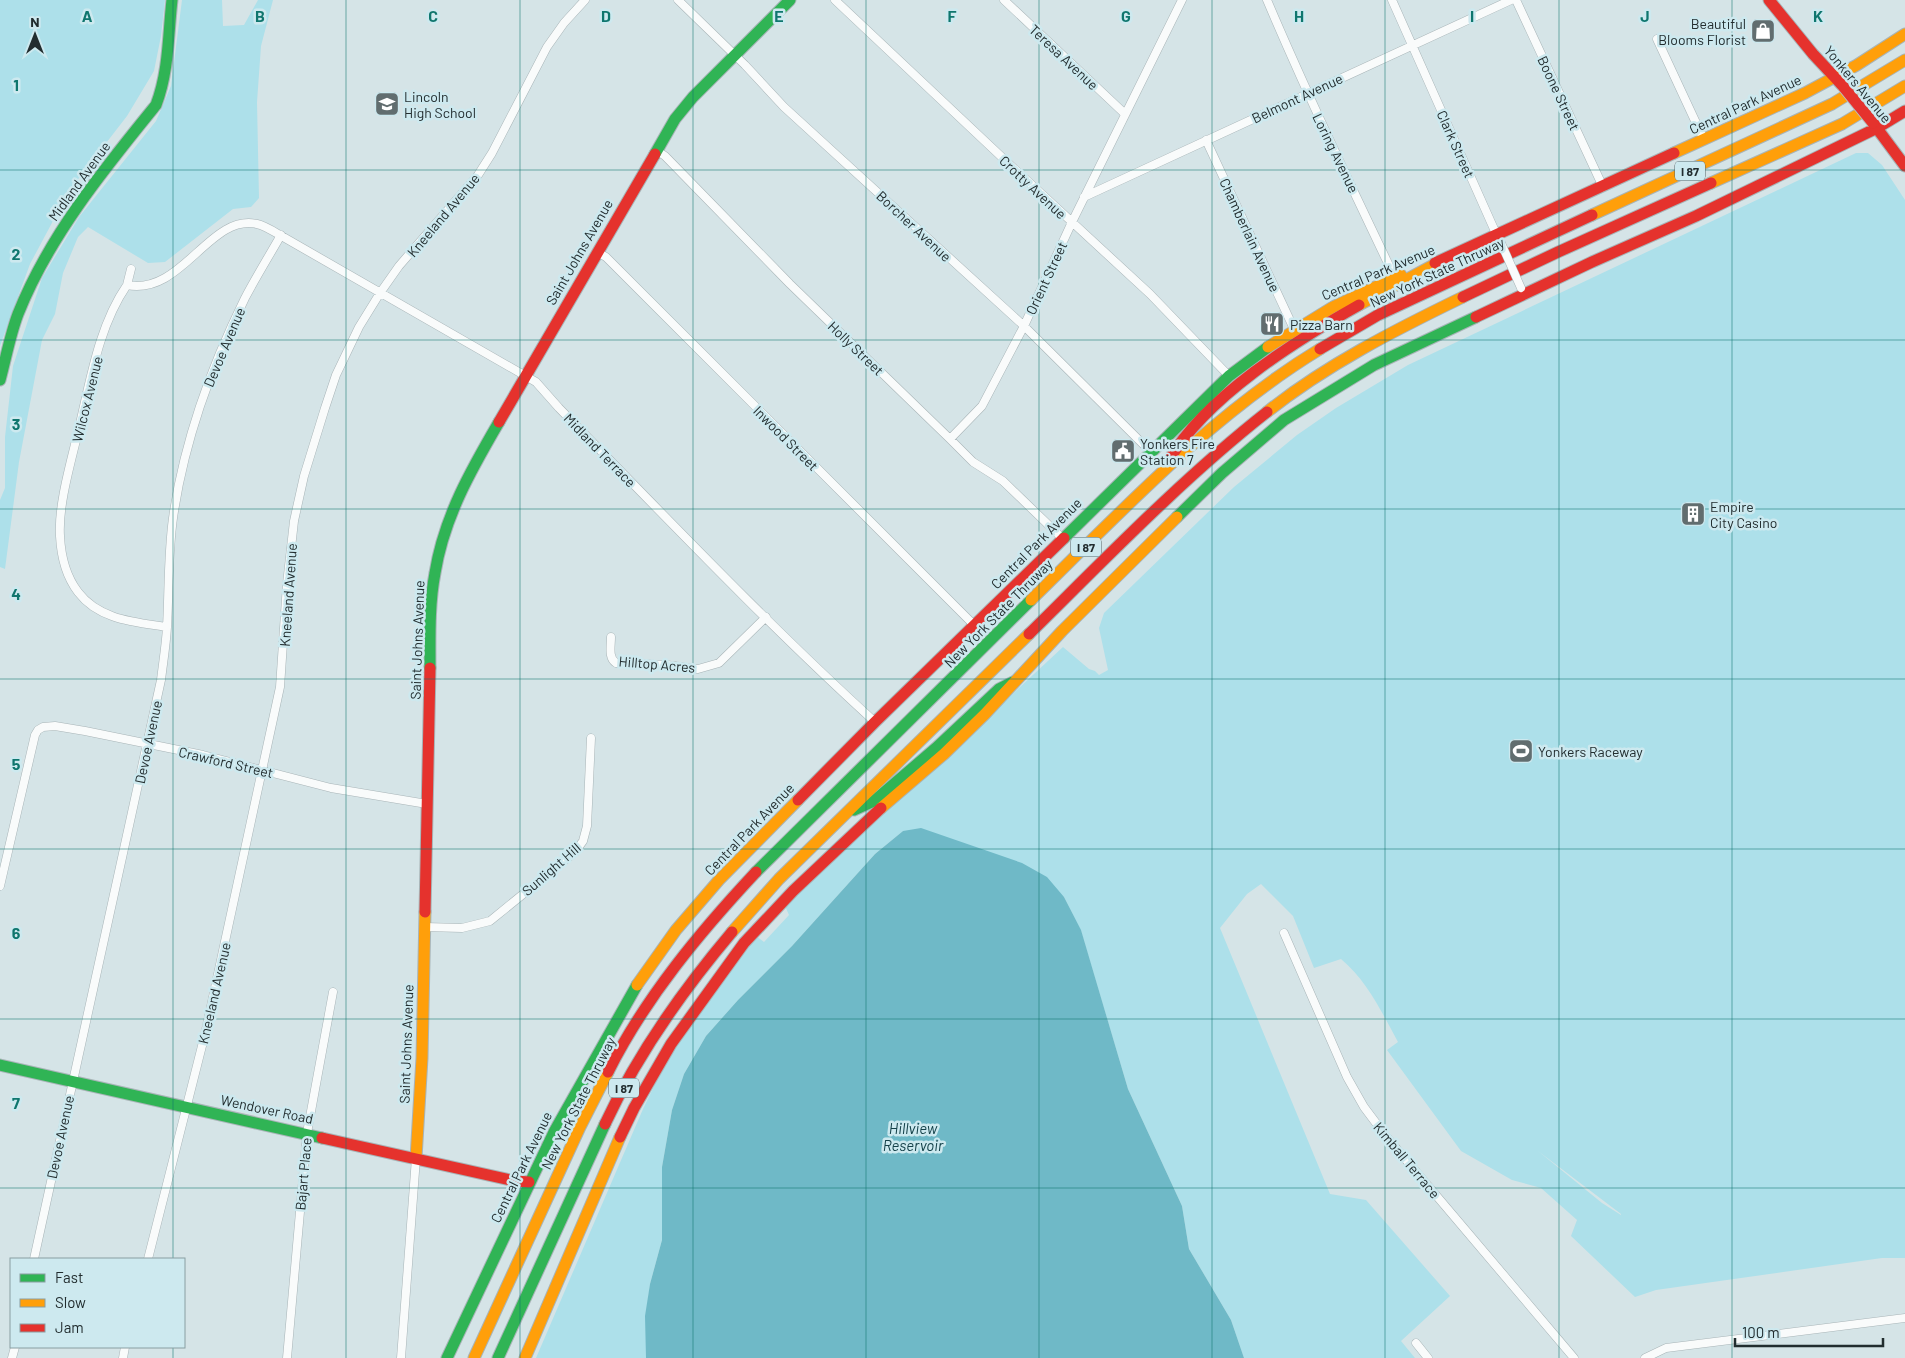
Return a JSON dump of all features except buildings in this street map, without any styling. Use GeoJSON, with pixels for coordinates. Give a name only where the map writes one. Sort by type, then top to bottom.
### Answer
{"type":"FeatureCollection","features":[{"type":"Feature","properties":{"kind":"main road","name":"Midland Avenue"},"geometry":{"type":"LineString","coordinates":[[0,380],[18,315],[42,262],[79,204],[156,105],[166,62],[172,0]]}},
{"type":"Feature","properties":{"kind":"main road","name":"Saint Johns Avenue"},"geometry":{"type":"LineString","coordinates":[[416,1158],[422,1058],[431,609],[436,562],[445,528],[461,489],[675,119],[687,104],[790,0]]}},
{"type":"Feature","properties":{"kind":"main road","name":"Yonkers Avenue"},"geometry":{"type":"LineString","coordinates":[[1769,0],[1875,126],[1905,166]]}},
{"type":"Feature","properties":{"kind":"main road","name":"Central Park Avenue"},"geometry":{"type":"LineString","coordinates":[[447,1358],[554,1132],[641,978],[676,930],[719,880],[875,722],[1229,376],[1262,350],[1336,303],[1395,278],[1499,239],[1602,187],[1805,93],[1838,81],[1857,65],[1905,34]]}},
{"type":"Feature","properties":{"kind":"main road","name":"New York State Thruway"},"geometry":{"type":"LineString","coordinates":[[474,1358],[580,1127],[613,1062],[672,971],[716,915],[766,862],[1161,472],[1258,391],[1318,350],[1378,315],[1832,104],[1905,60]]}},
{"type":"Feature","properties":{"kind":"main road","name":"I 87"},"geometry":{"type":"LineString","coordinates":[[498,1358],[611,1111],[665,1018],[707,960],[779,879],[1180,486],[1234,438],[1291,394],[1352,355],[1416,320],[1549,257],[1842,124],[1905,86]]}},
{"type":"Feature","properties":{"kind":"main road"},"geometry":{"type":"LineString","coordinates":[[525,1358],[634,1108],[671,1044],[744,943],[793,891],[991,708],[1013,682],[1222,473],[1284,420],[1374,365],[1523,291],[1696,216],[1905,111]]}},
{"type":"Feature","properties":{"kind":"main road"},"geometry":{"type":"LineString","coordinates":[[1161,472],[1179,442],[1234,388],[1268,361],[1345,312],[1441,261]]}},
{"type":"Feature","properties":{"kind":"main road"},"geometry":{"type":"LineString","coordinates":[[846,813],[874,801],[936,748],[1000,689],[1013,682]]}},
{"type":"Feature","properties":{"kind":"main road","name":"Wendover Road"},"geometry":{"type":"LineString","coordinates":[[0,1065],[516,1181],[529,1182]]}},
{"type":"Feature","properties":{"kind":"main road"},"geometry":{"type":"LineString","coordinates":[[464,1358],[520,1258]]}},
{"type":"Feature","properties":{"kind":"main road"},"geometry":{"type":"LineString","coordinates":[[509,1358],[544,1258]]}},
{"type":"Feature","properties":{"kind":"street","name":"Kneeland Avenue"},"geometry":{"type":"LineString","coordinates":[[148,1258],[205,1034],[263,770],[280,687],[294,521],[304,476],[336,375],[359,327],[380,293],[399,266],[478,175],[492,153],[547,47],[564,23],[585,0]]}},
{"type":"Feature","properties":{"kind":"street","name":"Borcher Avenue"},"geometry":{"type":"LineString","coordinates":[[678,0],[735,55],[784,107],[1024,326],[1151,452]]}},
{"type":"Feature","properties":{"kind":"street","name":"Crotty Avenue"},"geometry":{"type":"LineString","coordinates":[[835,0],[1150,294],[1229,376]]}},
{"type":"Feature","properties":{"kind":"street","name":"Teresa Avenue"},"geometry":{"type":"LineString","coordinates":[[1004,0],[1124,113]]}},
{"type":"Feature","properties":{"kind":"street"},"geometry":{"type":"LineString","coordinates":[[1170,0],[1180,3]]}},
{"type":"Feature","properties":{"kind":"street","name":"Loring Avenue"},"geometry":{"type":"LineString","coordinates":[[1267,0],[1307,93],[1395,278]]}},
{"type":"Feature","properties":{"kind":"street","name":"Clark Street"},"geometry":{"type":"LineString","coordinates":[[1392,0],[1523,291]]}},
{"type":"Feature","properties":{"kind":"street","name":"Belmont Avenue"},"geometry":{"type":"LineString","coordinates":[[1084,197],[1511,0]]}},
{"type":"Feature","properties":{"kind":"street","name":"Boone Street"},"geometry":{"type":"LineString","coordinates":[[1516,0],[1602,187]]}},
{"type":"Feature","properties":{"kind":"street","name":"Orient Street"},"geometry":{"type":"LineString","coordinates":[[950,439],[982,406],[1024,326],[1124,113],[1180,3]]}},
{"type":"Feature","properties":{"kind":"street"},"geometry":{"type":"LineString","coordinates":[[1657,39],[1704,140]]}},
{"type":"Feature","properties":{"kind":"street","name":"Chamberlain Avenue"},"geometry":{"type":"LineString","coordinates":[[1206,140],[1294,330]]}},
{"type":"Feature","properties":{"kind":"street","name":"Holly Street"},"geometry":{"type":"LineString","coordinates":[[656,150],[665,156],[790,284],[973,462],[1003,481],[1062,538]]}},
{"type":"Feature","properties":{"kind":"street"},"geometry":{"type":"LineString","coordinates":[[127,286],[140,288],[159,282],[194,257],[214,238],[233,226],[257,224],[281,235]]}},
{"type":"Feature","properties":{"kind":"street","name":"Midland Terrace"},"geometry":{"type":"LineString","coordinates":[[281,235],[536,382],[735,589],[820,672],[875,722]]}},
{"type":"Feature","properties":{"kind":"street","name":"Devoe Avenue"},"geometry":{"type":"LineString","coordinates":[[34,1258],[162,680],[167,627],[168,571],[178,487],[203,396],[246,298],[281,235]]}},
{"type":"Feature","properties":{"kind":"street","name":"Inwood Street"},"geometry":{"type":"LineString","coordinates":[[597,252],[606,257],[974,625]]}},
{"type":"Feature","properties":{"kind":"street","name":"Wilcox Avenue"},"geometry":{"type":"LineString","coordinates":[[132,269],[127,286],[115,303],[92,375],[70,464],[59,534],[66,572],[84,600],[98,610],[128,620],[167,627]]}},
{"type":"Feature","properties":{"kind":"street","name":"Hilltop Acres"},"geometry":{"type":"LineString","coordinates":[[611,637],[610,656],[612,661],[616,663],[667,665],[698,669],[719,663],[766,618]]}},
{"type":"Feature","properties":{"kind":"street","name":"Crawford Street"},"geometry":{"type":"LineString","coordinates":[[0,886],[33,742],[38,730],[54,726],[202,755],[331,788],[427,804]]}},
{"type":"Feature","properties":{"kind":"street","name":"Sunlight Hill"},"geometry":{"type":"LineString","coordinates":[[425,927],[462,928],[490,921],[575,852],[583,840],[587,826],[591,738]]}},
{"type":"Feature","properties":{"kind":"street","name":"Kimball Terrace"},"geometry":{"type":"LineString","coordinates":[[1284,933],[1347,1077],[1364,1107],[1385,1135],[1574,1358]]}},
{"type":"Feature","properties":{"kind":"street","name":"Bajart Place"},"geometry":{"type":"LineString","coordinates":[[287,1358],[307,1133],[332,992]]}},
{"type":"Feature","properties":{"kind":"street","name":"Saint Johns Avenue"},"geometry":{"type":"LineString","coordinates":[[401,1358],[416,1158]]}},
{"type":"Feature","properties":{"kind":"street"},"geometry":{"type":"LineString","coordinates":[[1645,1358],[1666,1348],[1905,1318]]}},
{"type":"Feature","properties":{"kind":"street"},"geometry":{"type":"LineString","coordinates":[[1416,1343],[1428,1358]]}},
{"type":"Feature","properties":{"kind":"shaded area"},"geometry":{"type":"Polygon","coordinates":[[[0,0],[165,0],[161,36],[154,71],[127,116],[69,191],[30,264],[0,346],[0,0]]]}},
{"type":"Feature","properties":{"kind":"shaded area"},"geometry":{"type":"Polygon","coordinates":[[[182,0],[222,0],[223,26],[244,25],[258,0],[273,0],[261,46],[257,102],[259,198],[251,207],[233,209],[165,262],[148,263],[88,227],[78,237],[63,273],[55,314],[42,340],[19,462],[5,569],[0,567],[0,500],[5,488],[5,437],[13,366],[42,278],[79,217],[156,121],[171,86],[182,0]]]}},
{"type":"Feature","properties":{"kind":"shaded area","name":"Yonkers Raceway"},"geometry":{"type":"Polygon","coordinates":[[[1856,153],[1868,153],[1882,165],[1905,200],[1905,1258],[1882,1258],[1656,1290],[1635,1297],[1571,1236],[1577,1220],[1541,1188],[1512,1180],[1461,1151],[1387,1050],[1398,1042],[1380,1008],[1359,977],[1341,959],[1314,968],[1293,916],[1261,884],[1247,894],[1220,928],[1330,1194],[1366,1200],[1450,1296],[1401,1341],[1415,1358],[1244,1358],[1231,1320],[1189,1249],[1182,1206],[1128,1089],[1081,931],[1064,897],[903,831],[875,854],[792,946],[738,1000],[706,1036],[684,1074],[672,1110],[662,1167],[662,1240],[650,1284],[646,1316],[646,1358],[536,1358],[643,1109],[672,1049],[756,936],[764,942],[789,915],[785,906],[1063,647],[1099,675],[1108,670],[1099,628],[1104,613],[1234,487],[1297,435],[1336,408],[1408,365],[1856,153]],[[1538,1151],[1602,1203],[1621,1214],[1538,1151]]]}},
{"type":"Feature","properties":{"kind":"water","name":"Hillview Reservoir"},"geometry":{"type":"Polygon","coordinates":[[[921,828],[1022,863],[1047,877],[1064,897],[1081,930],[1128,1089],[1182,1206],[1189,1249],[1231,1320],[1244,1358],[646,1358],[645,1316],[650,1284],[662,1240],[662,1167],[672,1110],[684,1074],[706,1036],[738,1000],[792,946],[875,854],[903,831],[921,828]]]}},
{"type":"Feature","properties":{"kind":"traffic: fast"},"geometry":{"type":"LineString","coordinates":[[0,380],[18,314],[45,257],[79,204],[156,105],[166,66],[172,0]]}},
{"type":"Feature","properties":{"kind":"traffic: fast"},"geometry":{"type":"LineString","coordinates":[[655,154],[675,119],[693,97],[790,0]]}},
{"type":"Feature","properties":{"kind":"traffic: fast"},"geometry":{"type":"LineString","coordinates":[[1177,517],[1222,473],[1284,420],[1374,365],[1476,317]]}},
{"type":"Feature","properties":{"kind":"traffic: fast"},"geometry":{"type":"LineString","coordinates":[[1064,538],[1229,376],[1268,347]]}},
{"type":"Feature","properties":{"kind":"traffic: fast"},"geometry":{"type":"LineString","coordinates":[[430,668],[430,620],[439,552],[460,494],[499,422]]}},
{"type":"Feature","properties":{"kind":"traffic: fast"},"geometry":{"type":"LineString","coordinates":[[756,872],[1031,600]]}},
{"type":"Feature","properties":{"kind":"traffic: fast"},"geometry":{"type":"LineString","coordinates":[[854,810],[874,801],[936,748],[999,689],[1013,682]]}},
{"type":"Feature","properties":{"kind":"traffic: fast"},"geometry":{"type":"LineString","coordinates":[[447,1358],[554,1132],[637,985]]}},
{"type":"Feature","properties":{"kind":"traffic: fast"},"geometry":{"type":"LineString","coordinates":[[0,1065],[322,1138]]}},
{"type":"Feature","properties":{"kind":"traffic: fast"},"geometry":{"type":"LineString","coordinates":[[498,1358],[605,1124]]}},
{"type":"Feature","properties":{"kind":"traffic: slow"},"geometry":{"type":"LineString","coordinates":[[1674,153],[1805,93],[1857,65],[1905,34]]}},
{"type":"Feature","properties":{"kind":"traffic: slow"},"geometry":{"type":"LineString","coordinates":[[1592,215],[1832,104],[1905,60]]}},
{"type":"Feature","properties":{"kind":"traffic: slow"},"geometry":{"type":"LineString","coordinates":[[1711,183],[1842,124],[1905,86]]}},
{"type":"Feature","properties":{"kind":"traffic: slow"},"geometry":{"type":"LineString","coordinates":[[1359,305],[1441,261]]}},
{"type":"Feature","properties":{"kind":"traffic: slow"},"geometry":{"type":"LineString","coordinates":[[1268,347],[1333,307],[1401,275]]}},
{"type":"Feature","properties":{"kind":"traffic: slow"},"geometry":{"type":"LineString","coordinates":[[1267,412],[1313,379],[1362,349],[1463,297]]}},
{"type":"Feature","properties":{"kind":"traffic: slow"},"geometry":{"type":"LineString","coordinates":[[1031,600],[1133,499],[1204,434],[1280,375],[1320,349]]}},
{"type":"Feature","properties":{"kind":"traffic: slow"},"geometry":{"type":"LineString","coordinates":[[881,808],[944,754],[985,714],[1062,631],[1177,517]]}},
{"type":"Feature","properties":{"kind":"traffic: slow"},"geometry":{"type":"LineString","coordinates":[[732,932],[779,879],[1029,634]]}},
{"type":"Feature","properties":{"kind":"traffic: slow"},"geometry":{"type":"LineString","coordinates":[[637,985],[676,930],[719,880],[798,800]]}},
{"type":"Feature","properties":{"kind":"traffic: slow"},"geometry":{"type":"LineString","coordinates":[[416,1158],[422,1058],[425,912]]}},
{"type":"Feature","properties":{"kind":"traffic: slow"},"geometry":{"type":"LineString","coordinates":[[474,1358],[580,1127],[608,1072]]}},
{"type":"Feature","properties":{"kind":"traffic: slow"},"geometry":{"type":"LineString","coordinates":[[525,1358],[620,1137]]}},
{"type":"Feature","properties":{"kind":"traffic: jam"},"geometry":{"type":"LineString","coordinates":[[1769,0],[1813,54],[1842,85]]}},
{"type":"Feature","properties":{"kind":"traffic: jam"},"geometry":{"type":"LineString","coordinates":[[1842,85],[1873,123]]}},
{"type":"Feature","properties":{"kind":"traffic: jam"},"geometry":{"type":"LineString","coordinates":[[1476,317],[1592,262],[1696,216],[1877,128],[1905,111]]}},
{"type":"Feature","properties":{"kind":"traffic: jam"},"geometry":{"type":"LineString","coordinates":[[1873,123],[1905,166]]}},
{"type":"Feature","properties":{"kind":"traffic: jam"},"geometry":{"type":"LineString","coordinates":[[1435,263],[1674,153]]}},
{"type":"Feature","properties":{"kind":"traffic: jam"},"geometry":{"type":"LineString","coordinates":[[499,422],[655,154]]}},
{"type":"Feature","properties":{"kind":"traffic: jam"},"geometry":{"type":"LineString","coordinates":[[1463,297],[1711,183]]}},
{"type":"Feature","properties":{"kind":"traffic: jam"},"geometry":{"type":"LineString","coordinates":[[1320,349],[1378,315],[1592,215]]}},
{"type":"Feature","properties":{"kind":"traffic: jam"},"geometry":{"type":"LineString","coordinates":[[1169,460],[1185,436],[1229,392],[1281,353],[1359,305]]}},
{"type":"Feature","properties":{"kind":"traffic: jam"},"geometry":{"type":"LineString","coordinates":[[1029,634],[1205,464],[1267,412]]}},
{"type":"Feature","properties":{"kind":"traffic: jam"},"geometry":{"type":"LineString","coordinates":[[798,800],[875,722],[1064,538]]}},
{"type":"Feature","properties":{"kind":"traffic: jam"},"geometry":{"type":"LineString","coordinates":[[425,912],[430,668]]}},
{"type":"Feature","properties":{"kind":"traffic: jam"},"geometry":{"type":"LineString","coordinates":[[620,1137],[634,1108],[671,1044],[744,943],[793,891],[881,808]]}},
{"type":"Feature","properties":{"kind":"traffic: jam"},"geometry":{"type":"LineString","coordinates":[[608,1072],[656,992],[694,942],[756,872]]}},
{"type":"Feature","properties":{"kind":"traffic: jam"},"geometry":{"type":"LineString","coordinates":[[605,1124],[646,1048],[696,977],[732,932]]}},
{"type":"Feature","properties":{"kind":"traffic: jam"},"geometry":{"type":"LineString","coordinates":[[322,1138],[515,1181],[529,1182]]}},
{"type":"Feature","properties":{"kind":"place","name":"Beautiful Blooms Florist"},"geometry":{"type":"Point","coordinates":[1763,31]}},
{"type":"Feature","properties":{"kind":"place","name":"Lincoln High School"},"geometry":{"type":"Point","coordinates":[387,104]}},
{"type":"Feature","properties":{"kind":"place","name":"Pizza Barn"},"geometry":{"type":"Point","coordinates":[1272,324]}},
{"type":"Feature","properties":{"kind":"place","name":"Yonkers Fire Station 7"},"geometry":{"type":"Point","coordinates":[1123,451]}},
{"type":"Feature","properties":{"kind":"place","name":"Empire City Casino"},"geometry":{"type":"Point","coordinates":[1693,514]}},
{"type":"Feature","properties":{"kind":"place","name":"Yonkers Raceway"},"geometry":{"type":"Point","coordinates":[1521,751]}}]}
